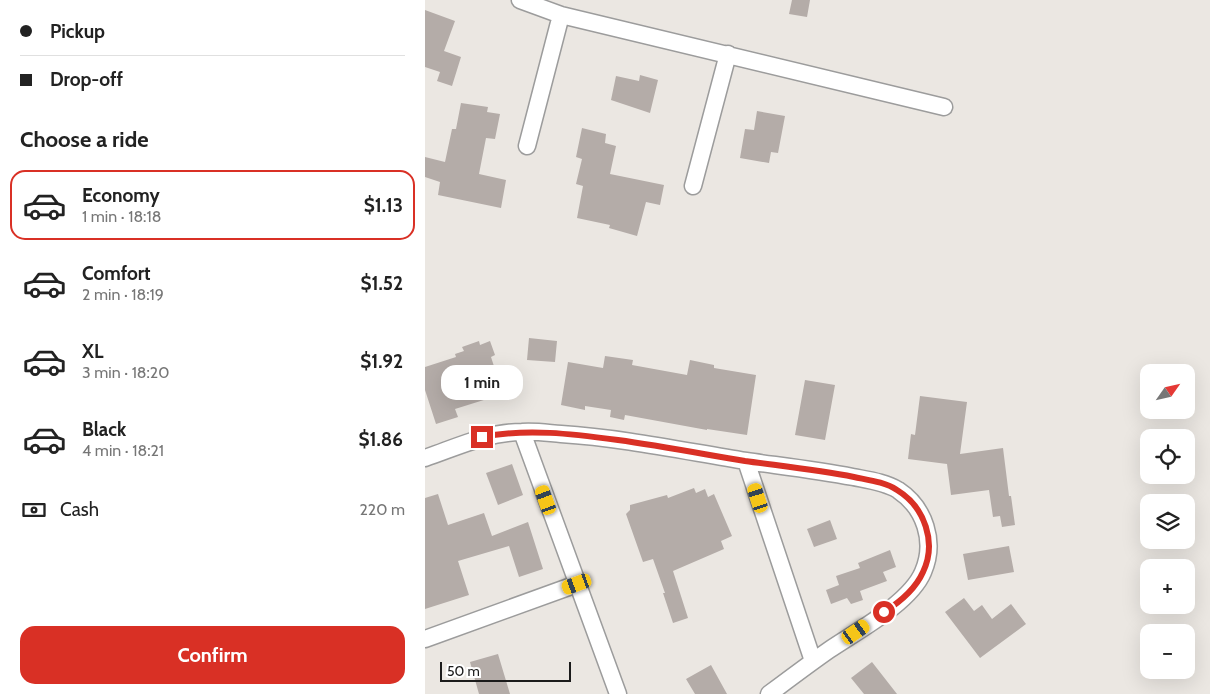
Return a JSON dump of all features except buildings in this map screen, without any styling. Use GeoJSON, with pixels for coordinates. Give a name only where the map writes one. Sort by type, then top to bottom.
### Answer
{"type":"FeatureCollection","features":[{"type":"Feature","properties":{"kind":"street"},"geometry":{"type":"LineString","coordinates":[[531,2],[561,15],[944,107]]}},
{"type":"Feature","properties":{"kind":"street"},"geometry":{"type":"LineString","coordinates":[[527,146],[561,15]]}},
{"type":"Feature","properties":{"kind":"street"},"geometry":{"type":"LineString","coordinates":[[693,186],[728,54]]}},
{"type":"Feature","properties":{"kind":"street"},"geometry":{"type":"LineString","coordinates":[[522,432],[618,694]]}},
{"type":"Feature","properties":{"kind":"street"},"geometry":{"type":"LineString","coordinates":[[425,458],[482,437],[522,432],[589,436],[690,450],[746,461],[819,470],[875,481],[896,489],[911,500],[922,517],[928,535],[929,553],[923,572],[912,590],[898,603],[813,661],[769,694]]}},
{"type":"Feature","properties":{"kind":"street"},"geometry":{"type":"LineString","coordinates":[[746,461],[813,661]]}},
{"type":"Feature","properties":{"kind":"street"},"geometry":{"type":"LineString","coordinates":[[425,640],[577,584]]}},
{"type":"Feature","properties":{"kind":"route"},"geometry":{"type":"LineString","coordinates":[[482,437],[522,432],[589,436],[690,450],[746,461],[819,470],[875,481],[896,489],[911,500],[922,517],[928,535],[929,553],[923,572],[912,590],[898,603],[884,612]]}}]}
